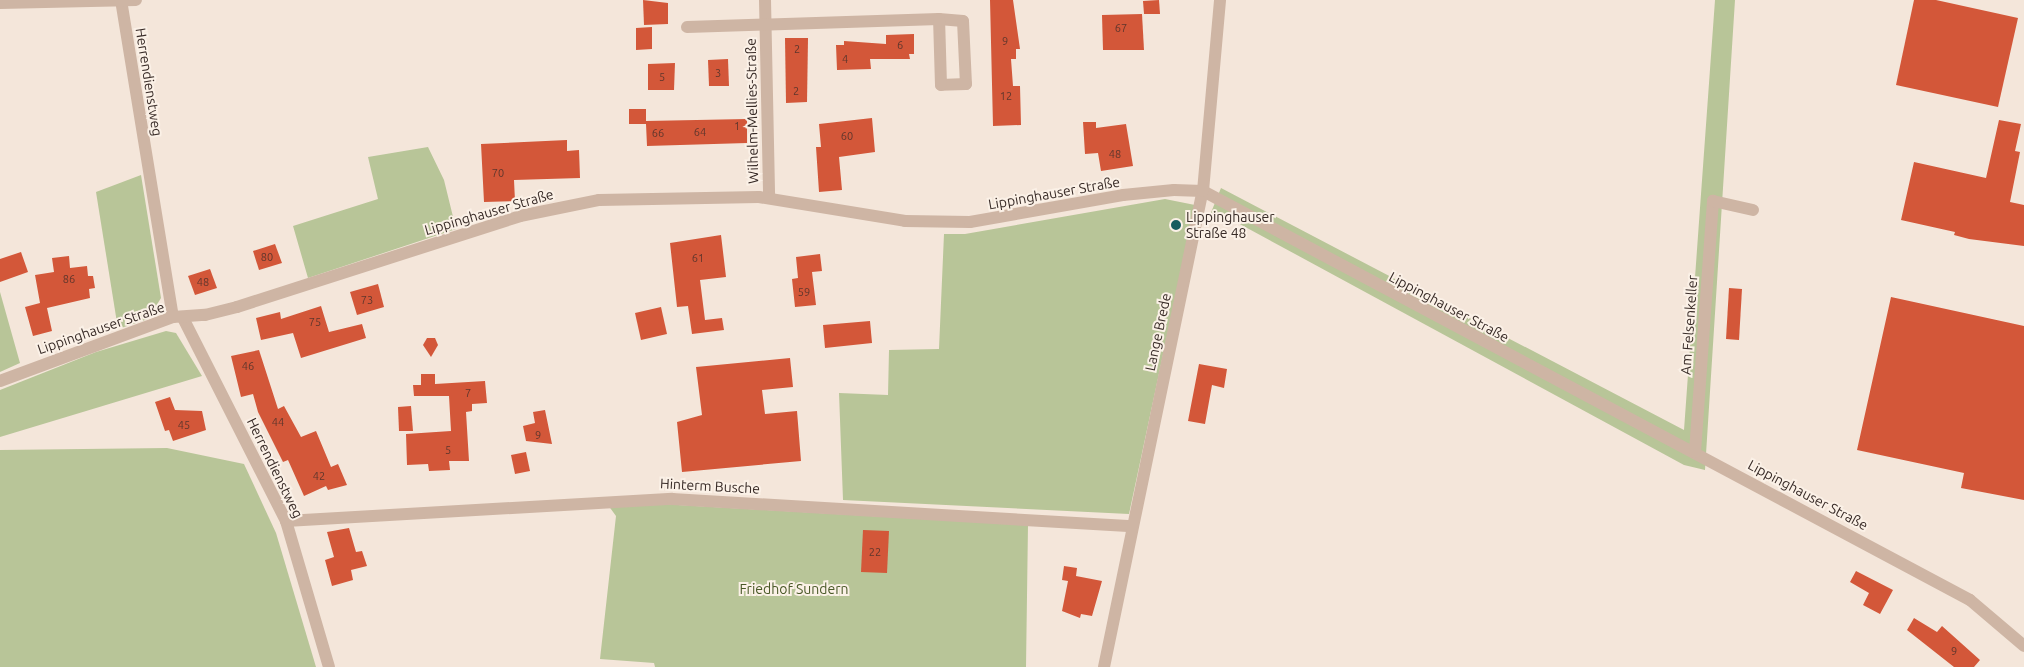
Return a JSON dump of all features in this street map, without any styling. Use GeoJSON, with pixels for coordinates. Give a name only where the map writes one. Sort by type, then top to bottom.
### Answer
{"type":"FeatureCollection","features":[{"type":"Feature","properties":{"kind":"street"},"geometry":{"type":"LineString","coordinates":[[0,3],[136,0]]}},
{"type":"Feature","properties":{"kind":"street","name":"Wilhelm-Mellies-Straße"},"geometry":{"type":"LineString","coordinates":[[765,0],[769,198]]}},
{"type":"Feature","properties":{"kind":"street","name":"Lange Brede"},"geometry":{"type":"LineString","coordinates":[[1104,667],[1203,191],[1220,0]]}},
{"type":"Feature","properties":{"kind":"street","name":"Herrendienstweg"},"geometry":{"type":"LineString","coordinates":[[121,1],[178,318],[286,521],[329,667]]}},
{"type":"Feature","properties":{"kind":"street"},"geometry":{"type":"LineString","coordinates":[[765,23],[939,19],[963,21],[966,84],[941,85],[939,19]]}},
{"type":"Feature","properties":{"kind":"street","name":"Wilhelm-Mellies-Straße"},"geometry":{"type":"LineString","coordinates":[[687,27],[765,23]]}},
{"type":"Feature","properties":{"kind":"street","name":"Lippinghauser Straße"},"geometry":{"type":"LineString","coordinates":[[0,381],[178,318],[237,307],[520,216],[571,204],[645,196],[769,198],[906,221],[970,222],[1123,195],[1174,190],[1203,191],[1398,299],[1694,452],[1970,600],[2024,646]]}},
{"type":"Feature","properties":{"kind":"street","name":"Am Felsenkeller"},"geometry":{"type":"LineString","coordinates":[[1694,452],[1713,201],[1752,210]]}},
{"type":"Feature","properties":{"kind":"street","name":"Hinterm Busche"},"geometry":{"type":"LineString","coordinates":[[286,521],[646,498],[1132,526]]}},
{"type":"Feature","properties":{"kind":"green space"},"geometry":{"type":"Polygon","coordinates":[[[1715,0],[1735,0],[1705,470],[1684,465],[1225,216],[1210,215],[1221,188],[1684,430],[1715,0]]]}},
{"type":"Feature","properties":{"kind":"green space"},"geometry":{"type":"Polygon","coordinates":[[[428,147],[444,180],[456,229],[308,278],[293,226],[378,199],[368,157],[428,147]]]}},
{"type":"Feature","properties":{"kind":"green space"},"geometry":{"type":"Polygon","coordinates":[[[141,175],[161,298],[148,319],[118,329],[96,192],[141,175]]]}},
{"type":"Feature","properties":{"kind":"green space"},"geometry":{"type":"Polygon","coordinates":[[[1165,199],[1195,205],[1129,514],[843,500],[839,393],[888,395],[889,350],[939,349],[944,234],[965,234],[1165,199]]]}},
{"type":"Feature","properties":{"kind":"green space"},"geometry":{"type":"Polygon","coordinates":[[[0,292],[20,363],[0,372],[0,292]]]}},
{"type":"Feature","properties":{"kind":"green space"},"geometry":{"type":"Polygon","coordinates":[[[166,331],[176,333],[202,376],[0,437],[0,390],[96,352],[166,331]]]}},
{"type":"Feature","properties":{"kind":"green space"},"geometry":{"type":"Polygon","coordinates":[[[167,448],[244,464],[276,533],[316,667],[0,667],[0,450],[167,448]]]}},
{"type":"Feature","properties":{"kind":"green space","name":"Friedhof Sundern"},"geometry":{"type":"Polygon","coordinates":[[[644,503],[1028,525],[1026,667],[655,667],[654,663],[600,659],[616,516],[608,505],[644,503]]]}},
{"type":"Feature","properties":{"kind":"building"},"geometry":{"type":"Polygon","coordinates":[[[643,0],[668,3],[668,24],[644,25],[643,0]]]}},
{"type":"Feature","properties":{"kind":"building"},"geometry":{"type":"Polygon","coordinates":[[[990,0],[1013,0],[1020,49],[1016,49],[1016,59],[1011,59],[1013,86],[1020,86],[1021,125],[993,126],[990,0]]]}},
{"type":"Feature","properties":{"kind":"building"},"geometry":{"type":"Polygon","coordinates":[[[1159,0],[1160,14],[1144,14],[1143,1],[1159,0]]]}},
{"type":"Feature","properties":{"kind":"building"},"geometry":{"type":"Polygon","coordinates":[[[1914,0],[1936,0],[2018,18],[1998,107],[1896,85],[1914,0]]]}},
{"type":"Feature","properties":{"kind":"building"},"geometry":{"type":"Polygon","coordinates":[[[1142,14],[1144,50],[1103,50],[1102,15],[1142,14]]]}},
{"type":"Feature","properties":{"kind":"building"},"geometry":{"type":"Polygon","coordinates":[[[652,27],[652,49],[636,50],[636,28],[652,27]]]}},
{"type":"Feature","properties":{"kind":"building"},"geometry":{"type":"Polygon","coordinates":[[[914,34],[914,54],[909,54],[910,59],[870,59],[871,69],[837,70],[836,45],[844,45],[844,41],[886,44],[886,35],[914,34]]]}},
{"type":"Feature","properties":{"kind":"building"},"geometry":{"type":"Polygon","coordinates":[[[785,38],[808,38],[807,102],[786,103],[785,38]]]}},
{"type":"Feature","properties":{"kind":"building"},"geometry":{"type":"Polygon","coordinates":[[[728,59],[729,86],[709,86],[708,60],[728,59]]]}},
{"type":"Feature","properties":{"kind":"building"},"geometry":{"type":"Polygon","coordinates":[[[675,63],[674,90],[648,90],[648,64],[675,63]]]}},
{"type":"Feature","properties":{"kind":"building"},"geometry":{"type":"Polygon","coordinates":[[[629,109],[646,109],[646,121],[747,119],[747,143],[647,146],[646,124],[629,124],[629,109]]]}},
{"type":"Feature","properties":{"kind":"building"},"geometry":{"type":"Polygon","coordinates":[[[872,118],[875,152],[839,157],[842,190],[819,192],[816,147],[821,147],[819,124],[872,118]]]}},
{"type":"Feature","properties":{"kind":"building"},"geometry":{"type":"Polygon","coordinates":[[[1999,120],[2021,124],[2015,151],[2020,152],[2010,202],[2024,205],[2024,246],[1969,239],[1954,235],[1955,232],[1901,220],[1914,162],[1986,178],[1999,120]]]}},
{"type":"Feature","properties":{"kind":"building"},"geometry":{"type":"Polygon","coordinates":[[[1083,122],[1096,122],[1096,128],[1126,124],[1133,166],[1101,171],[1098,153],[1085,154],[1083,122]]]}},
{"type":"Feature","properties":{"kind":"building"},"geometry":{"type":"Polygon","coordinates":[[[567,140],[567,151],[579,150],[580,178],[514,180],[515,201],[484,202],[481,144],[567,140]]]}},
{"type":"Feature","properties":{"kind":"building"},"geometry":{"type":"Polygon","coordinates":[[[721,235],[726,277],[700,280],[705,320],[722,318],[724,330],[692,334],[688,306],[677,307],[670,243],[721,235]]]}},
{"type":"Feature","properties":{"kind":"building"},"geometry":{"type":"Polygon","coordinates":[[[275,244],[282,263],[259,270],[253,251],[275,244]]]}},
{"type":"Feature","properties":{"kind":"building"},"geometry":{"type":"Polygon","coordinates":[[[21,252],[28,272],[0,282],[0,259],[21,252]]]}},
{"type":"Feature","properties":{"kind":"building"},"geometry":{"type":"Polygon","coordinates":[[[820,254],[822,271],[812,272],[816,305],[795,307],[792,279],[798,278],[796,257],[820,254]]]}},
{"type":"Feature","properties":{"kind":"building"},"geometry":{"type":"Polygon","coordinates":[[[69,256],[70,268],[87,266],[88,276],[93,276],[95,288],[89,289],[90,298],[47,308],[52,331],[33,336],[25,307],[40,303],[35,275],[54,272],[52,258],[69,256]]]}},
{"type":"Feature","properties":{"kind":"building"},"geometry":{"type":"Polygon","coordinates":[[[210,269],[217,288],[195,295],[188,276],[210,269]]]}},
{"type":"Feature","properties":{"kind":"building"},"geometry":{"type":"Polygon","coordinates":[[[378,284],[384,307],[357,315],[350,292],[378,284]]]}},
{"type":"Feature","properties":{"kind":"building"},"geometry":{"type":"Polygon","coordinates":[[[1729,288],[1742,289],[1739,340],[1726,339],[1729,288]]]}},
{"type":"Feature","properties":{"kind":"building"},"geometry":{"type":"Polygon","coordinates":[[[1891,297],[2024,326],[2024,500],[1961,488],[1964,473],[1857,450],[1891,297]]]}},
{"type":"Feature","properties":{"kind":"building"},"geometry":{"type":"Polygon","coordinates":[[[321,306],[329,332],[362,324],[366,338],[301,358],[293,333],[261,340],[256,318],[280,312],[281,319],[321,306]]]}},
{"type":"Feature","properties":{"kind":"building"},"geometry":{"type":"Polygon","coordinates":[[[661,307],[667,334],[641,340],[635,313],[661,307]]]}},
{"type":"Feature","properties":{"kind":"building"},"geometry":{"type":"Polygon","coordinates":[[[870,321],[872,343],[825,348],[823,325],[870,321]]]}},
{"type":"Feature","properties":{"kind":"building"},"geometry":{"type":"Polygon","coordinates":[[[427,338],[435,338],[438,345],[431,357],[423,345],[427,338]]]}},
{"type":"Feature","properties":{"kind":"building"},"geometry":{"type":"Polygon","coordinates":[[[259,350],[278,409],[284,406],[301,437],[316,431],[331,467],[338,464],[347,485],[328,490],[326,486],[304,496],[288,460],[283,462],[258,412],[253,394],[241,397],[231,356],[259,350]]]}},
{"type":"Feature","properties":{"kind":"building"},"geometry":{"type":"Polygon","coordinates":[[[790,358],[793,387],[762,390],[765,414],[797,411],[801,461],[682,472],[677,422],[702,415],[696,367],[790,358]]]}},
{"type":"Feature","properties":{"kind":"building"},"geometry":{"type":"Polygon","coordinates":[[[1199,364],[1227,369],[1224,388],[1212,385],[1205,424],[1188,421],[1199,364]]]}},
{"type":"Feature","properties":{"kind":"building"},"geometry":{"type":"Polygon","coordinates":[[[421,374],[435,374],[435,384],[485,381],[487,403],[472,404],[472,411],[466,412],[469,461],[449,461],[450,470],[429,471],[428,464],[407,465],[406,434],[451,431],[449,396],[414,396],[413,385],[421,385],[421,374]]]}},
{"type":"Feature","properties":{"kind":"building"},"geometry":{"type":"Polygon","coordinates":[[[170,397],[175,410],[202,411],[206,430],[173,441],[169,430],[165,431],[155,402],[170,397]]]}},
{"type":"Feature","properties":{"kind":"building"},"geometry":{"type":"Polygon","coordinates":[[[411,406],[413,431],[399,431],[398,407],[411,406]]]}},
{"type":"Feature","properties":{"kind":"building"},"geometry":{"type":"Polygon","coordinates":[[[545,410],[552,444],[526,441],[523,426],[535,423],[533,412],[545,410]]]}},
{"type":"Feature","properties":{"kind":"building"},"geometry":{"type":"Polygon","coordinates":[[[526,452],[530,471],[515,474],[511,455],[526,452]]]}},
{"type":"Feature","properties":{"kind":"building"},"geometry":{"type":"Polygon","coordinates":[[[349,528],[356,552],[362,551],[367,566],[351,570],[353,580],[332,586],[325,560],[334,557],[327,532],[349,528]]]}},
{"type":"Feature","properties":{"kind":"building"},"geometry":{"type":"Polygon","coordinates":[[[863,530],[889,531],[887,573],[861,572],[863,530]]]}},
{"type":"Feature","properties":{"kind":"building"},"geometry":{"type":"Polygon","coordinates":[[[1064,566],[1077,568],[1076,576],[1102,581],[1092,616],[1081,614],[1080,618],[1062,611],[1068,581],[1062,580],[1064,566]]]}},
{"type":"Feature","properties":{"kind":"building"},"geometry":{"type":"Polygon","coordinates":[[[1856,571],[1893,590],[1880,614],[1863,605],[1869,593],[1850,582],[1856,571]]]}},
{"type":"Feature","properties":{"kind":"building"},"geometry":{"type":"Polygon","coordinates":[[[1914,618],[1937,632],[1942,626],[1980,660],[1974,667],[1954,667],[1907,630],[1914,618]]]}},
{"type":"Feature","properties":{"kind":"place","name":"Lippinghauser Straße 48"},"geometry":{"type":"Point","coordinates":[1176,225]}}]}
